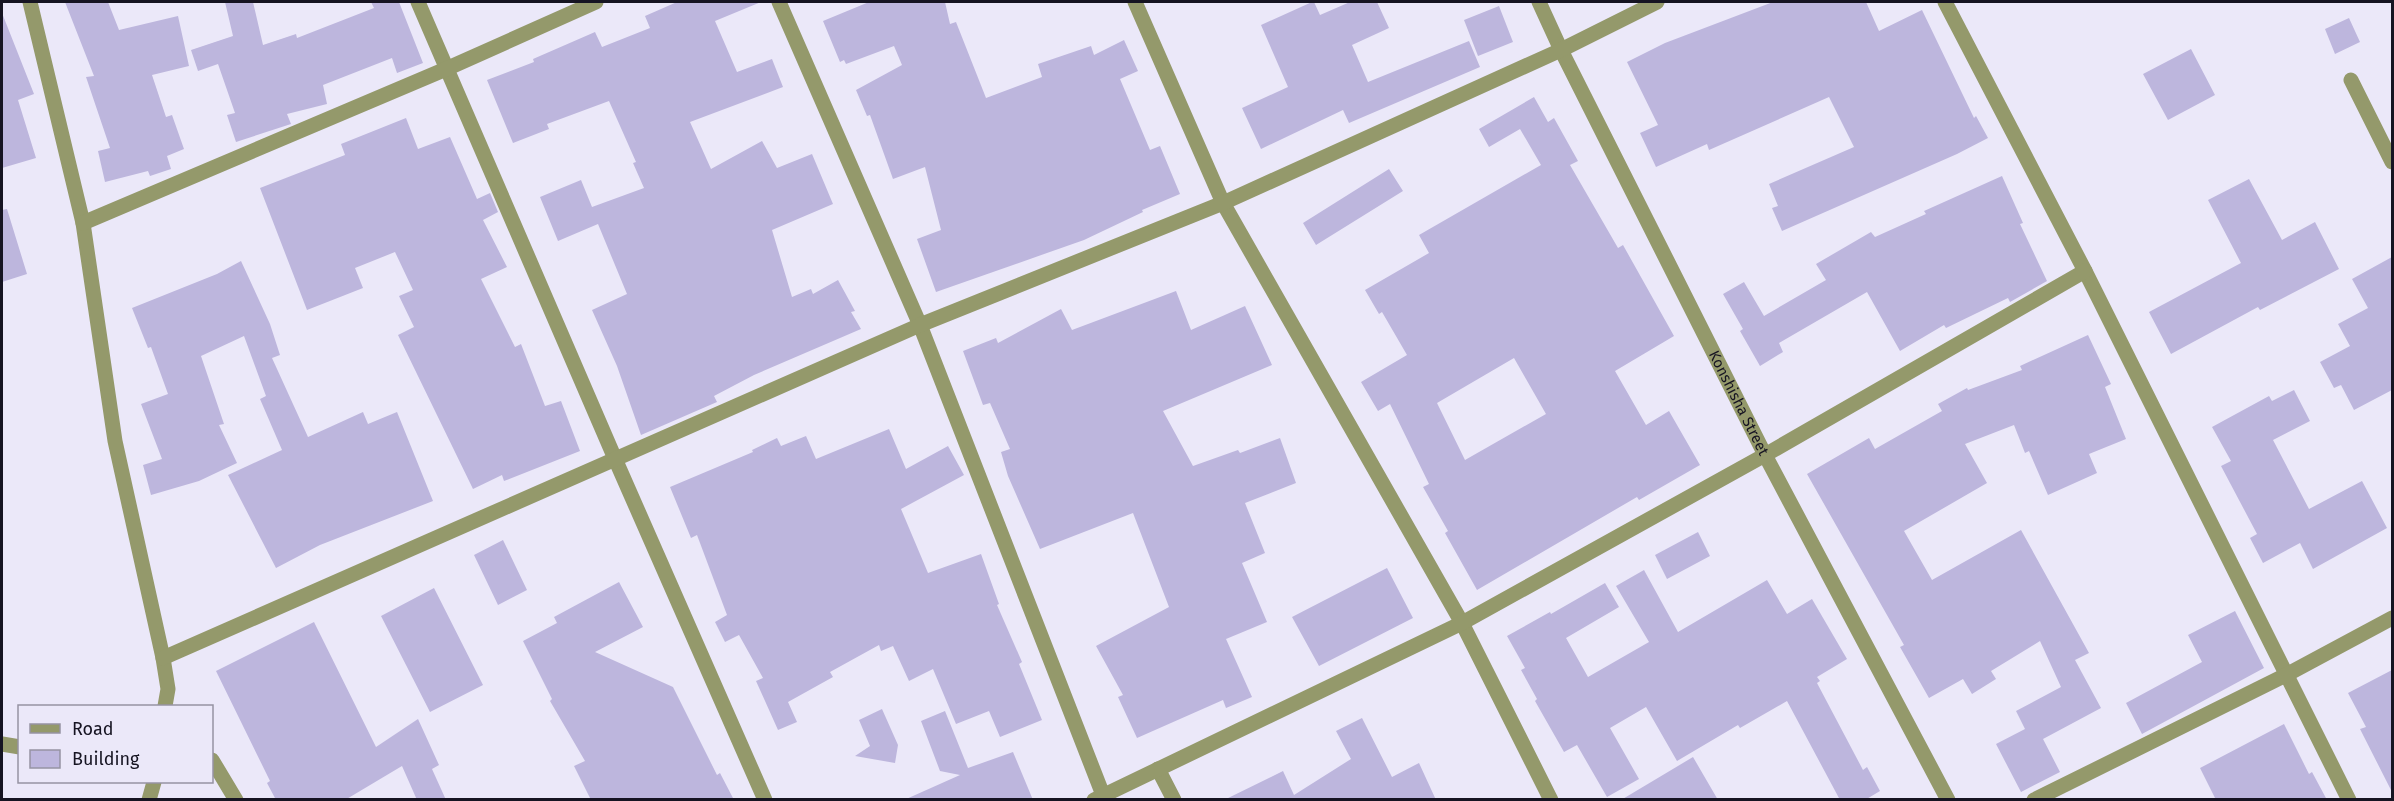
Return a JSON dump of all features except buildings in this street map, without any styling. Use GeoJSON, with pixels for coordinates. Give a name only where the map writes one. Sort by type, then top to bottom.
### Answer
{"type":"FeatureCollection","features":[{"type":"Feature","properties":{"kind":"street"},"geometry":{"type":"LineString","coordinates":[[30,2],[83,223],[115,441],[168,689],[177,705]]}},
{"type":"Feature","properties":{"kind":"street"},"geometry":{"type":"LineString","coordinates":[[418,2],[615,461],[765,800]]}},
{"type":"Feature","properties":{"kind":"street"},"geometry":{"type":"LineString","coordinates":[[83,223],[446,69],[596,2]]}},
{"type":"Feature","properties":{"kind":"street"},"geometry":{"type":"LineString","coordinates":[[779,2],[920,325],[1099,797],[1462,623],[1765,455],[2085,271]]}},
{"type":"Feature","properties":{"kind":"street"},"geometry":{"type":"LineString","coordinates":[[1135,2],[1223,203],[1462,623],[1551,800]]}},
{"type":"Feature","properties":{"kind":"street","name":"Konshisha Street"},"geometry":{"type":"LineString","coordinates":[[1539,2],[1765,455],[1948,800]]}},
{"type":"Feature","properties":{"kind":"street"},"geometry":{"type":"LineString","coordinates":[[162,658],[615,461],[920,325],[1223,203],[1561,50],[1657,2]]}},
{"type":"Feature","properties":{"kind":"street"},"geometry":{"type":"LineString","coordinates":[[1945,2],[2085,271],[2349,800]]}},
{"type":"Feature","properties":{"kind":"street"},"geometry":{"type":"LineString","coordinates":[[2351,80],[2392,162]]}},
{"type":"Feature","properties":{"kind":"street"},"geometry":{"type":"LineString","coordinates":[[2034,800],[2288,674],[2392,618]]}},
{"type":"Feature","properties":{"kind":"street"},"geometry":{"type":"LineString","coordinates":[[165,705],[168,689]]}},
{"type":"Feature","properties":{"kind":"street"},"geometry":{"type":"LineString","coordinates":[[2,744],[18,747]]}},
{"type":"Feature","properties":{"kind":"street"},"geometry":{"type":"LineString","coordinates":[[213,762],[236,800]]}},
{"type":"Feature","properties":{"kind":"street"},"geometry":{"type":"LineString","coordinates":[[1158,769],[1174,800]]}},
{"type":"Feature","properties":{"kind":"street"},"geometry":{"type":"LineString","coordinates":[[149,800],[154,783]]}}]}
